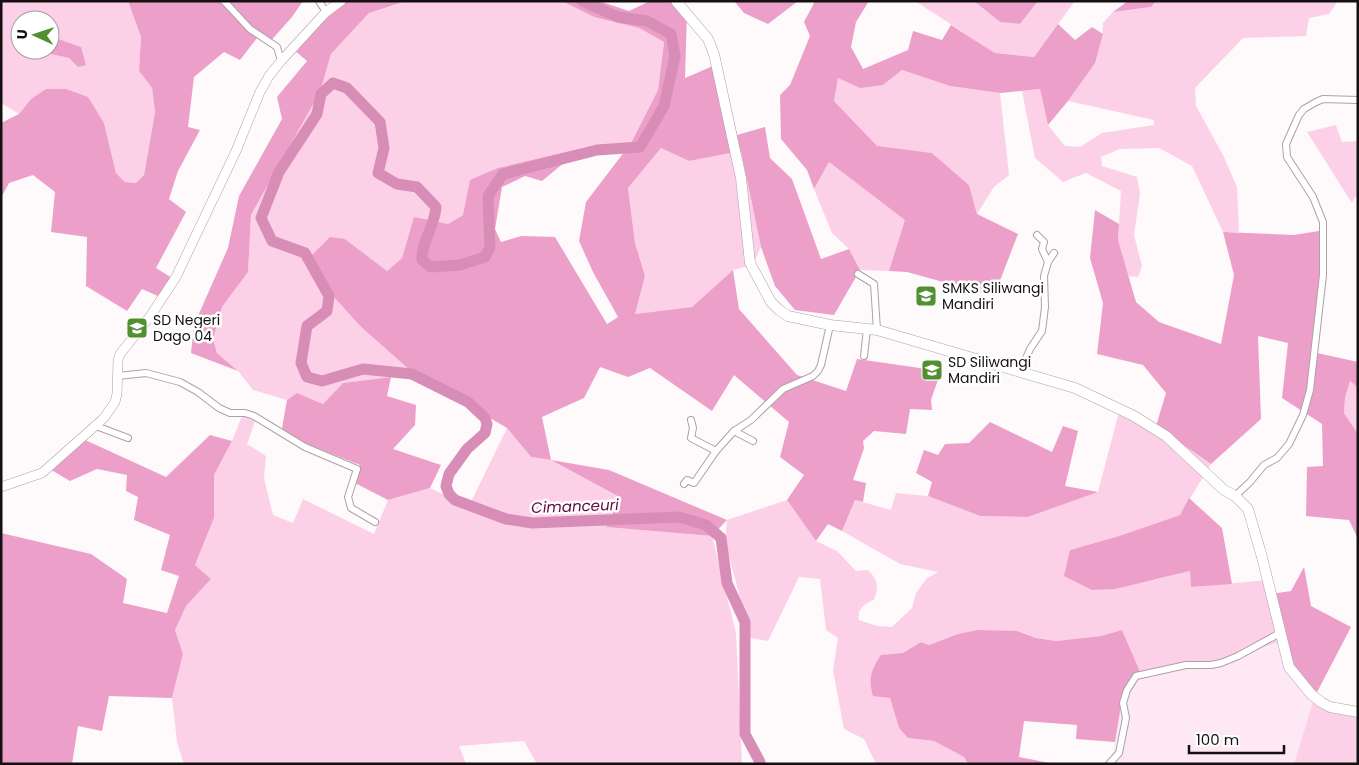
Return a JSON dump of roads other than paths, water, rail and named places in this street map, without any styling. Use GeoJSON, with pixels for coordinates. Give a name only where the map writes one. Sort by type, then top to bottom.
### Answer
{"type":"FeatureCollection","features":[{"type":"Feature","properties":{"kind":"main road"},"geometry":{"type":"LineString","coordinates":[[676,1],[708,39],[714,54],[741,178],[750,263],[772,302],[779,310],[788,316],[830,325],[872,330],[1075,388],[1134,416],[1166,436],[1224,490],[1235,496],[1248,509],[1289,667],[1311,694],[1330,707],[1358,712]]}},
{"type":"Feature","properties":{"kind":"street"},"geometry":{"type":"LineString","coordinates":[[224,1],[250,29],[278,47],[281,61]]}},
{"type":"Feature","properties":{"kind":"street"},"geometry":{"type":"LineString","coordinates":[[319,1],[326,12]]}},
{"type":"Feature","properties":{"kind":"street"},"geometry":{"type":"LineString","coordinates":[[1,487],[42,473],[68,448],[96,426],[115,402],[120,354],[151,315],[176,277],[236,151],[260,92],[281,61],[326,12],[341,1]]}},
{"type":"Feature","properties":{"kind":"street"},"geometry":{"type":"LineString","coordinates":[[1235,496],[1264,465],[1277,458],[1289,444],[1303,415],[1310,390],[1323,275],[1323,222],[1313,197],[1287,158],[1286,144],[1299,115],[1316,102],[1323,99],[1358,100]]}},
{"type":"Feature","properties":{"kind":"street"},"geometry":{"type":"LineString","coordinates":[[1037,235],[1044,242],[1042,249],[1048,262]]}},
{"type":"Feature","properties":{"kind":"street"},"geometry":{"type":"LineString","coordinates":[[1020,372],[1030,349],[1042,331],[1045,307],[1044,276],[1048,262],[1054,253]]}},
{"type":"Feature","properties":{"kind":"street"},"geometry":{"type":"LineString","coordinates":[[858,274],[874,284],[872,330],[864,356]]}},
{"type":"Feature","properties":{"kind":"street"},"geometry":{"type":"LineString","coordinates":[[684,484],[687,480],[694,483],[716,451],[734,431],[751,420],[783,389],[813,376],[818,371],[830,325]]}},
{"type":"Feature","properties":{"kind":"street"},"geometry":{"type":"LineString","coordinates":[[118,376],[146,373],[180,382],[198,392],[219,408],[230,413],[245,413],[254,416],[305,446],[357,469],[348,497],[351,508],[375,522]]}},
{"type":"Feature","properties":{"kind":"street"},"geometry":{"type":"LineString","coordinates":[[691,420],[693,428],[691,438],[716,451]]}},
{"type":"Feature","properties":{"kind":"street"},"geometry":{"type":"LineString","coordinates":[[96,426],[128,438]]}},
{"type":"Feature","properties":{"kind":"street"},"geometry":{"type":"LineString","coordinates":[[734,431],[753,440]]}},
{"type":"Feature","properties":{"kind":"street"},"geometry":{"type":"LineString","coordinates":[[1109,764],[1119,753],[1126,718],[1123,702],[1126,690],[1136,676],[1186,665],[1221,664],[1280,633]]}},
{"type":"Feature","properties":{"kind":"waterway","name":"Cimanceuri"},"geometry":{"type":"LineString","coordinates":[[582,1],[618,17],[647,21],[671,34],[675,56],[664,106],[640,147],[597,150],[503,174],[488,196],[490,247],[485,257],[460,265],[431,267],[422,260],[422,253],[436,207],[417,187],[397,184],[378,173],[384,148],[380,122],[347,88],[333,83],[321,94],[317,114],[279,172],[261,218],[272,241],[305,253],[329,296],[327,311],[307,326],[301,363],[307,377],[322,381],[363,369],[412,374],[468,402],[485,418],[487,424],[485,433],[467,449],[449,474],[446,486],[449,494],[455,500],[506,519],[532,523],[679,517],[706,525],[721,538],[727,583],[745,622],[745,734],[760,764]]}},
{"type":"Feature","properties":{"kind":"place","name":"SMKS Siliwangi Mandiri"},"geometry":{"type":"Point","coordinates":[926,296]}},
{"type":"Feature","properties":{"kind":"place","name":"SD Negeri Dago 04"},"geometry":{"type":"Point","coordinates":[137,328]}},
{"type":"Feature","properties":{"kind":"place","name":"SD Siliwangi Mandiri"},"geometry":{"type":"Point","coordinates":[932,370]}}]}
